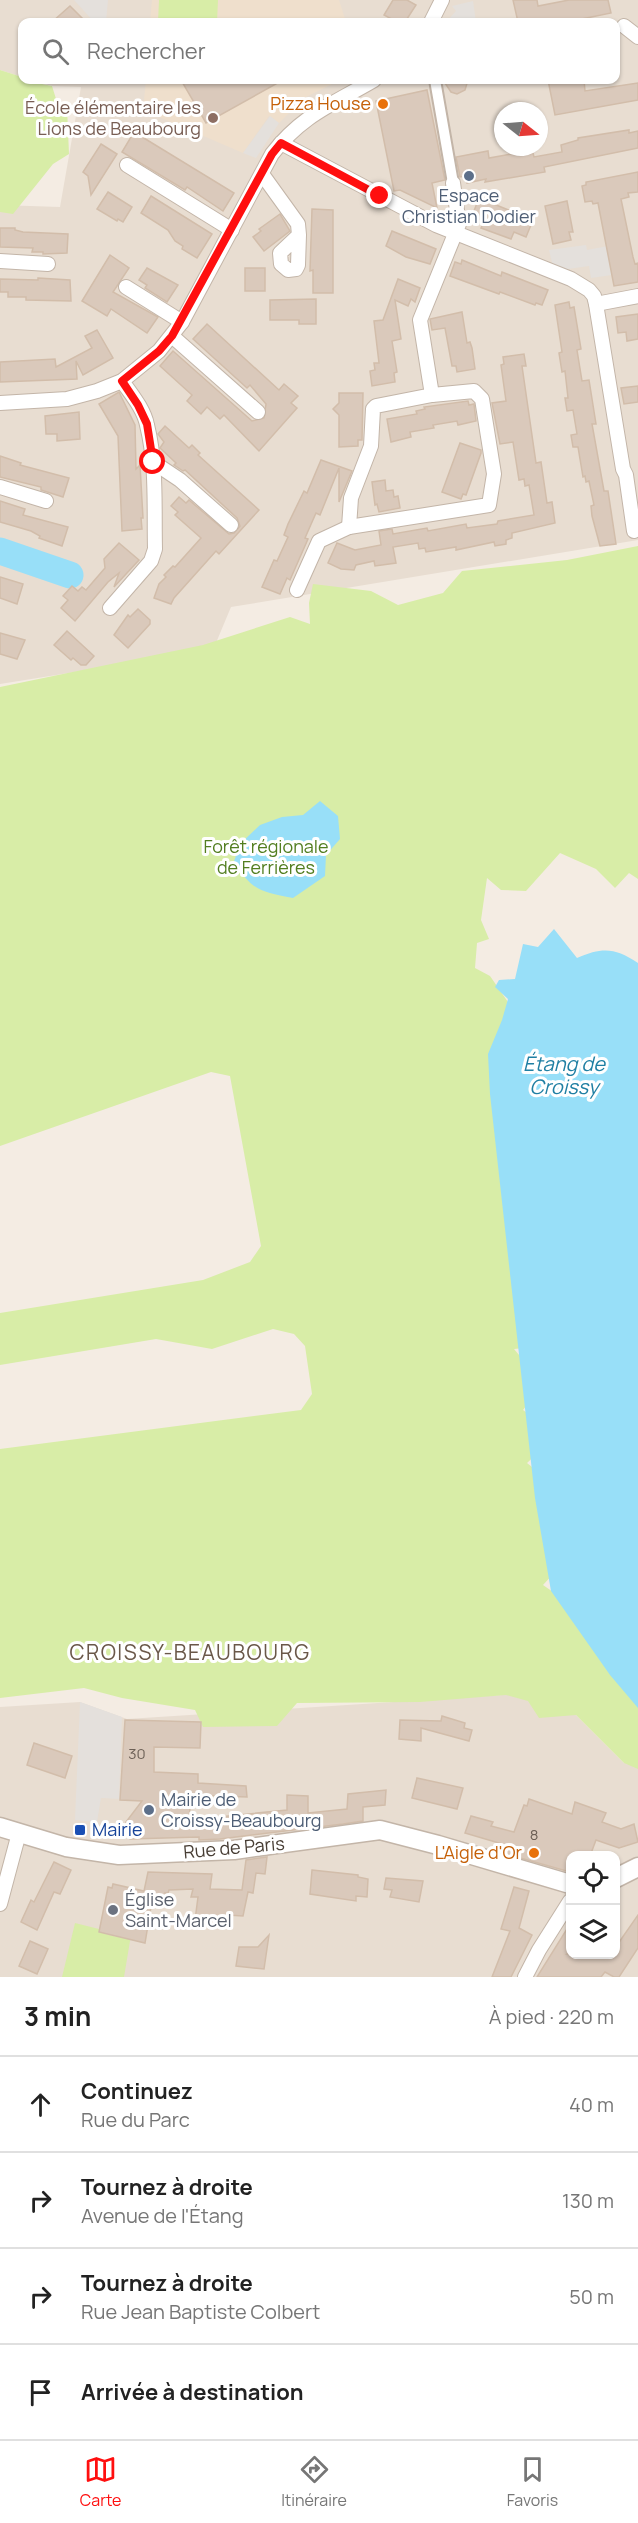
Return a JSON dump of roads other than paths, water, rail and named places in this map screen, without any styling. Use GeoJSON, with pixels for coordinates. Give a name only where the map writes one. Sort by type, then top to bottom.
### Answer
{"type":"FeatureCollection","features":[{"type":"Feature","properties":{"kind":"street"},"geometry":{"type":"LineString","coordinates":[[433,18],[442,0]]}},
{"type":"Feature","properties":{"kind":"street"},"geometry":{"type":"LineString","coordinates":[[624,26],[638,37]]}},
{"type":"Feature","properties":{"kind":"street"},"geometry":{"type":"LineString","coordinates":[[0,403],[67,399],[122,381],[159,351],[182,322],[281,143],[315,112],[367,84]]}},
{"type":"Feature","properties":{"kind":"street"},"geometry":{"type":"LineString","coordinates":[[432,395],[420,320],[459,224],[436,84]]}},
{"type":"Feature","properties":{"kind":"street"},"geometry":{"type":"LineString","coordinates":[[281,143],[436,225],[571,279],[589,290],[596,304],[622,469],[632,475],[634,531]]}},
{"type":"Feature","properties":{"kind":"street"},"geometry":{"type":"LineString","coordinates":[[127,165],[232,230]]}},
{"type":"Feature","properties":{"kind":"street"},"geometry":{"type":"LineString","coordinates":[[262,174],[298,224],[299,235]]}},
{"type":"Feature","properties":{"kind":"street"},"geometry":{"type":"LineString","coordinates":[[0,261],[48,264]]}},
{"type":"Feature","properties":{"kind":"street"},"geometry":{"type":"LineString","coordinates":[[126,287],[182,322]]}},
{"type":"Feature","properties":{"kind":"street"},"geometry":{"type":"LineString","coordinates":[[596,304],[638,296]]}},
{"type":"Feature","properties":{"kind":"street"},"geometry":{"type":"LineString","coordinates":[[172,336],[258,412]]}},
{"type":"Feature","properties":{"kind":"street"},"geometry":{"type":"LineString","coordinates":[[110,608],[154,555],[153,462],[147,424],[122,381]]}},
{"type":"Feature","properties":{"kind":"street"},"geometry":{"type":"LineString","coordinates":[[297,590],[319,541],[349,527],[489,504],[494,474],[482,399],[474,391],[432,395],[376,406],[373,409],[371,446],[351,498],[349,527]]}},
{"type":"Feature","properties":{"kind":"street"},"geometry":{"type":"LineString","coordinates":[[153,462],[180,480],[231,525]]}},
{"type":"Feature","properties":{"kind":"street"},"geometry":{"type":"LineString","coordinates":[[0,487],[45,501]]}},
{"type":"Feature","properties":{"kind":"street","name":"Rue de Paris"},"geometry":{"type":"LineString","coordinates":[[0,1827],[66,1847],[118,1856],[234,1850],[380,1830],[566,1883]]}},
{"type":"Feature","properties":{"kind":"street"},"geometry":{"type":"LineString","coordinates":[[0,1904],[19,1833]]}},
{"type":"Feature","properties":{"kind":"street"},"geometry":{"type":"LineString","coordinates":[[620,1876],[638,1867]]}},
{"type":"Feature","properties":{"kind":"street"},"geometry":{"type":"LineString","coordinates":[[525,1977],[567,1905]]}},
{"type":"Feature","properties":{"kind":"water"},"geometry":{"type":"Polygon","coordinates":[[[320,801],[338,816],[340,839],[326,855],[325,876],[293,898],[272,894],[251,884],[234,861],[241,843],[260,825],[282,817],[303,815],[320,801]]]}},
{"type":"Feature","properties":{"kind":"water","name":"Étang de Croissy"},"geometry":{"type":"Polygon","coordinates":[[[554,929],[577,958],[594,952],[609,951],[622,954],[638,963],[638,1708],[610,1675],[551,1591],[535,1498],[490,1094],[488,1054],[508,999],[495,987],[499,980],[515,979],[523,944],[538,947],[554,929]]]}},
{"type":"Feature","properties":{"kind":"waterway"},"geometry":{"type":"LineString","coordinates":[[0,551],[70,575]]}},
{"type":"Feature","properties":{"kind":"place","name":"Pizza House"},"geometry":{"type":"Point","coordinates":[383,104]}},
{"type":"Feature","properties":{"kind":"place","name":"École élémentaire les Lions de Beaubourg"},"geometry":{"type":"Point","coordinates":[213,118]}},
{"type":"Feature","properties":{"kind":"place","name":"Espace Christian Dodier"},"geometry":{"type":"Point","coordinates":[469,176]}},
{"type":"Feature","properties":{"kind":"place","name":"Mairie de Croissy-Beaubourg"},"geometry":{"type":"Point","coordinates":[149,1810]}},
{"type":"Feature","properties":{"kind":"place","name":"Mairie"},"geometry":{"type":"Point","coordinates":[80,1830]}},
{"type":"Feature","properties":{"kind":"place","name":"L'Aigle d'Or"},"geometry":{"type":"Point","coordinates":[534,1853]}},
{"type":"Feature","properties":{"kind":"place","name":"Église Saint-Marcel"},"geometry":{"type":"Point","coordinates":[113,1910]}},
{"type":"Feature","properties":{"kind":"district","name":"CROISSY-BEAUBOURG"},"geometry":{"type":"Point","coordinates":[190,1653]}},
{"type":"Feature","properties":{"kind":"park label","name":"Forêt régionale de Ferrières"},"geometry":{"type":"Point","coordinates":[266,857]}}]}
